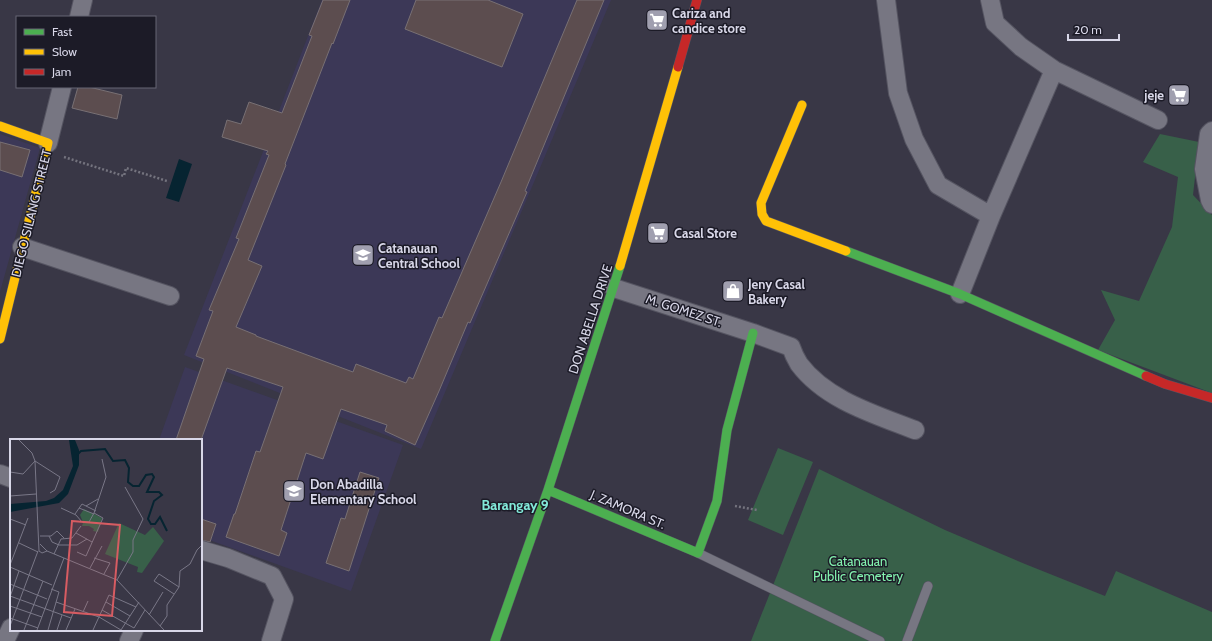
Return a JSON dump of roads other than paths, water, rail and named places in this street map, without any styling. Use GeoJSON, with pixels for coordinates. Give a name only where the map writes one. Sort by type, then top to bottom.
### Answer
{"type":"FeatureCollection","features":[{"type":"Feature","properties":{"kind":"street"},"geometry":{"type":"LineString","coordinates":[[79,16],[83,0]]}},
{"type":"Feature","properties":{"kind":"street","name":"DON ABELLA DRIVE"},"geometry":{"type":"LineString","coordinates":[[495,641],[548,490],[614,288],[697,0]]}},
{"type":"Feature","properties":{"kind":"street"},"geometry":{"type":"LineString","coordinates":[[886,0],[898,93],[914,139],[938,185],[991,216]]}},
{"type":"Feature","properties":{"kind":"street"},"geometry":{"type":"LineString","coordinates":[[990,0],[995,23],[1020,47],[1054,70],[1158,120]]}},
{"type":"Feature","properties":{"kind":"street"},"geometry":{"type":"LineString","coordinates":[[960,294],[991,216],[1054,70]]}},
{"type":"Feature","properties":{"kind":"street","name":"DIEGO SILANG STREET"},"geometry":{"type":"LineString","coordinates":[[0,339],[62,88]]}},
{"type":"Feature","properties":{"kind":"street"},"geometry":{"type":"LineString","coordinates":[[802,105],[761,203],[762,214],[766,221],[960,294],[1165,384],[1212,398]]}},
{"type":"Feature","properties":{"kind":"street"},"geometry":{"type":"LineString","coordinates":[[0,126],[47,147]]}},
{"type":"Feature","properties":{"kind":"street"},"geometry":{"type":"LineString","coordinates":[[1212,131],[1209,134],[1204,169],[1212,204]]}},
{"type":"Feature","properties":{"kind":"street"},"geometry":{"type":"LineString","coordinates":[[22,247],[170,296]]}},
{"type":"Feature","properties":{"kind":"street","name":"M. GOMEZ ST."},"geometry":{"type":"LineString","coordinates":[[614,288],[753,333],[791,347],[798,363],[815,382],[849,403],[915,430]]}},
{"type":"Feature","properties":{"kind":"street"},"geometry":{"type":"LineString","coordinates":[[698,554],[717,501],[727,430],[753,333]]}},
{"type":"Feature","properties":{"kind":"street"},"geometry":{"type":"LineString","coordinates":[[0,474],[10,478]]}},
{"type":"Feature","properties":{"kind":"street","name":"J. ZAMORA ST."},"geometry":{"type":"LineString","coordinates":[[548,490],[650,532],[698,554]]}},
{"type":"Feature","properties":{"kind":"street"},"geometry":{"type":"LineString","coordinates":[[202,550],[228,558],[272,576],[284,599],[270,641]]}},
{"type":"Feature","properties":{"kind":"street"},"geometry":{"type":"LineString","coordinates":[[5,641],[10,630]]}},
{"type":"Feature","properties":{"kind":"street"},"geometry":{"type":"LineString","coordinates":[[129,641],[134,631]]}},
{"type":"Feature","properties":{"kind":"lane"},"geometry":{"type":"LineString","coordinates":[[698,554],[880,641]]}},
{"type":"Feature","properties":{"kind":"lane"},"geometry":{"type":"LineString","coordinates":[[907,641],[928,586]]}},
{"type":"Feature","properties":{"kind":"water"},"geometry":{"type":"Polygon","coordinates":[[[179,159],[192,164],[179,202],[166,198],[179,159]]]}},
{"type":"Feature","properties":{"kind":"place","name":"Cariza and candice store"},"geometry":{"type":"Point","coordinates":[657,20]}},
{"type":"Feature","properties":{"kind":"place","name":"jeje"},"geometry":{"type":"Point","coordinates":[1179,95]}},
{"type":"Feature","properties":{"kind":"place","name":"Casal Store"},"geometry":{"type":"Point","coordinates":[658,233]}},
{"type":"Feature","properties":{"kind":"place","name":"Catanauan Central School"},"geometry":{"type":"Point","coordinates":[363,255]}},
{"type":"Feature","properties":{"kind":"place","name":"Jeny Casal Bakery"},"geometry":{"type":"Point","coordinates":[733,291]}},
{"type":"Feature","properties":{"kind":"place","name":"Don Abadilla Elementary School"},"geometry":{"type":"Point","coordinates":[294,491]}},
{"type":"Feature","properties":{"kind":"district","name":"Barangay 9"},"geometry":{"type":"Point","coordinates":[515,505]}},
{"type":"Feature","properties":{"kind":"park label","name":"Catanauan Public Cemetery"},"geometry":{"type":"Point","coordinates":[858,568]}}]}
